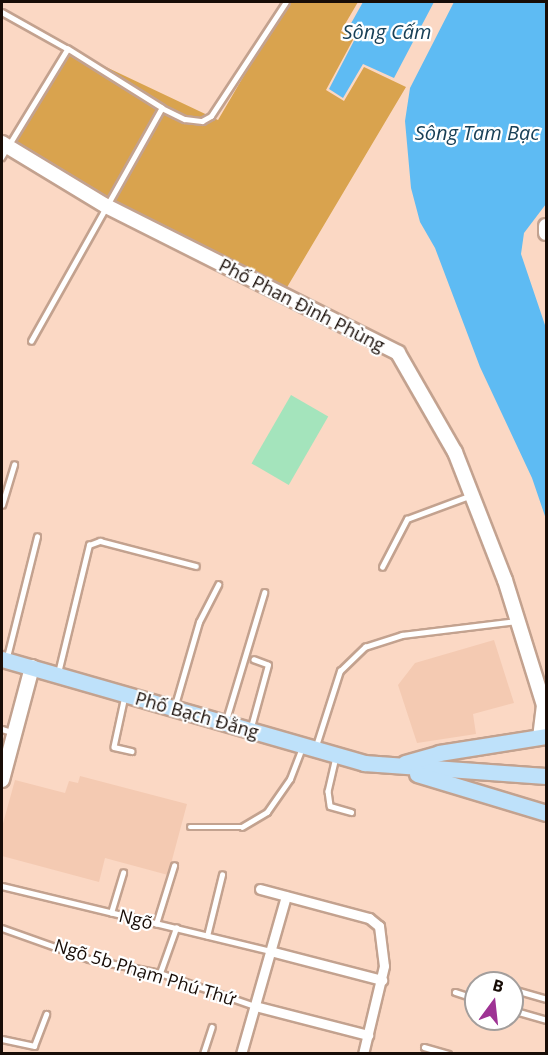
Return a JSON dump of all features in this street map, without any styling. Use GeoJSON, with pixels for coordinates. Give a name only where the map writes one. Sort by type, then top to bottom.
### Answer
{"type":"FeatureCollection","features":[{"type":"Feature","properties":{"kind":"main road","name":"Phố Bạch Đằng"},"geometry":{"type":"LineString","coordinates":[[4,659],[337,755],[393,766],[546,813]]}},
{"type":"Feature","properties":{"kind":"main road","name":"Phố Bạch Đằng"},"geometry":{"type":"LineString","coordinates":[[393,766],[439,753],[543,736]]}},
{"type":"Feature","properties":{"kind":"main road","name":"Phố Bạch Đằng"},"geometry":{"type":"LineString","coordinates":[[393,766],[546,776]]}},
{"type":"Feature","properties":{"kind":"street","name":"Phố Phan Đình Phùng"},"geometry":{"type":"LineString","coordinates":[[3,149],[106,207],[398,353],[454,452],[471,495],[518,621],[544,705],[543,736]]}},
{"type":"Feature","properties":{"kind":"street"},"geometry":{"type":"LineString","coordinates":[[546,225],[546,233]]}},
{"type":"Feature","properties":{"kind":"street"},"geometry":{"type":"LineString","coordinates":[[2,780],[8,731],[32,667]]}},
{"type":"Feature","properties":{"kind":"street"},"geometry":{"type":"LineString","coordinates":[[260,889],[374,920],[379,926],[382,980],[363,1053]]}},
{"type":"Feature","properties":{"kind":"street"},"geometry":{"type":"LineString","coordinates":[[241,1053],[286,896]]}},
{"type":"Feature","properties":{"kind":"street"},"geometry":{"type":"LineString","coordinates":[[270,951],[382,980]]}},
{"type":"Feature","properties":{"kind":"street"},"geometry":{"type":"LineString","coordinates":[[255,1006],[368,1035]]}},
{"type":"Feature","properties":{"kind":"lane"},"geometry":{"type":"LineString","coordinates":[[2,12],[68,49],[162,108],[185,119],[202,121],[211,116],[286,2]]}},
{"type":"Feature","properties":{"kind":"lane"},"geometry":{"type":"LineString","coordinates":[[3,149],[68,49]]}},
{"type":"Feature","properties":{"kind":"lane"},"geometry":{"type":"LineString","coordinates":[[31,342],[162,108]]}},
{"type":"Feature","properties":{"kind":"lane"},"geometry":{"type":"LineString","coordinates":[[2,506],[14,465]]}},
{"type":"Feature","properties":{"kind":"lane"},"geometry":{"type":"LineString","coordinates":[[2,475],[10,477]]}},
{"type":"Feature","properties":{"kind":"lane"},"geometry":{"type":"LineString","coordinates":[[382,567],[407,519],[471,495]]}},
{"type":"Feature","properties":{"kind":"lane"},"geometry":{"type":"LineString","coordinates":[[4,659],[37,537]]}},
{"type":"Feature","properties":{"kind":"lane"},"geometry":{"type":"LineString","coordinates":[[58,674],[89,545],[100,541],[196,566]]}},
{"type":"Feature","properties":{"kind":"lane"},"geometry":{"type":"LineString","coordinates":[[174,708],[199,622],[218,585]]}},
{"type":"Feature","properties":{"kind":"lane"},"geometry":{"type":"LineString","coordinates":[[225,723],[264,593]]}},
{"type":"Feature","properties":{"kind":"lane"},"geometry":{"type":"LineString","coordinates":[[190,827],[242,827],[267,812],[309,747],[340,671],[365,647],[402,635],[518,621]]}},
{"type":"Feature","properties":{"kind":"lane"},"geometry":{"type":"LineString","coordinates":[[250,730],[268,665],[254,660]]}},
{"type":"Feature","properties":{"kind":"lane"},"geometry":{"type":"LineString","coordinates":[[125,694],[114,747],[132,751]]}},
{"type":"Feature","properties":{"kind":"lane"},"geometry":{"type":"LineString","coordinates":[[337,755],[328,791],[330,806],[351,812]]}},
{"type":"Feature","properties":{"kind":"lane"},"geometry":{"type":"LineString","coordinates":[[156,924],[174,866]]}},
{"type":"Feature","properties":{"kind":"lane"},"geometry":{"type":"LineString","coordinates":[[111,913],[123,873]]}},
{"type":"Feature","properties":{"kind":"lane"},"geometry":{"type":"LineString","coordinates":[[207,936],[222,875]]}},
{"type":"Feature","properties":{"kind":"lane","name":"Ngõ"},"geometry":{"type":"LineString","coordinates":[[2,886],[270,951]]}},
{"type":"Feature","properties":{"kind":"lane","name":"Ngõ 5b Phạm Phú Thứ"},"geometry":{"type":"LineString","coordinates":[[2,928],[89,959],[160,973],[255,1006]]}},
{"type":"Feature","properties":{"kind":"lane"},"geometry":{"type":"LineString","coordinates":[[160,973],[176,928]]}},
{"type":"Feature","properties":{"kind":"lane"},"geometry":{"type":"LineString","coordinates":[[456,992],[464,995]]}},
{"type":"Feature","properties":{"kind":"lane"},"geometry":{"type":"LineString","coordinates":[[524,993],[546,999]]}},
{"type":"Feature","properties":{"kind":"lane"},"geometry":{"type":"LineString","coordinates":[[2,1039],[34,1046],[46,1014]]}},
{"type":"Feature","properties":{"kind":"lane"},"geometry":{"type":"LineString","coordinates":[[524,1014],[546,1020]]}},
{"type":"Feature","properties":{"kind":"lane"},"geometry":{"type":"LineString","coordinates":[[202,1053],[212,1027]]}},
{"type":"Feature","properties":{"kind":"lane"},"geometry":{"type":"LineString","coordinates":[[424,1047],[448,1053]]}},
{"type":"Feature","properties":{"kind":"shaded area"},"geometry":{"type":"Polygon","coordinates":[[[494,640],[514,703],[473,714],[476,734],[417,743],[398,685],[415,663],[494,640]]]}},
{"type":"Feature","properties":{"kind":"shaded area"},"geometry":{"type":"Polygon","coordinates":[[[80,776],[187,804],[168,875],[105,858],[99,882],[2,856],[2,827],[15,780],[65,793],[69,781],[78,783],[80,776]]]}},
{"type":"Feature","properties":{"kind":"green space"},"geometry":{"type":"Polygon","coordinates":[[[291,395],[328,416],[289,485],[252,463],[291,395]]]}},
{"type":"Feature","properties":{"kind":"water","name":"Sông Cấm"},"geometry":{"type":"Polygon","coordinates":[[[363,2],[434,2],[394,78],[363,64],[343,98],[329,89],[358,33],[349,27],[363,2]]]}},
{"type":"Feature","properties":{"kind":"water","name":"Sông Tam Bạc"},"geometry":{"type":"Polygon","coordinates":[[[454,2],[546,2],[546,204],[524,233],[521,254],[546,328],[546,519],[532,478],[480,367],[435,248],[420,222],[411,188],[405,121],[410,88],[454,2]]]}},
{"type":"Feature","properties":{"kind":"building"},"geometry":{"type":"Polygon","coordinates":[[[287,2],[358,2],[341,31],[354,38],[326,90],[344,101],[364,67],[406,87],[286,289],[7,147],[68,49],[218,120],[287,2]]]}}]}
